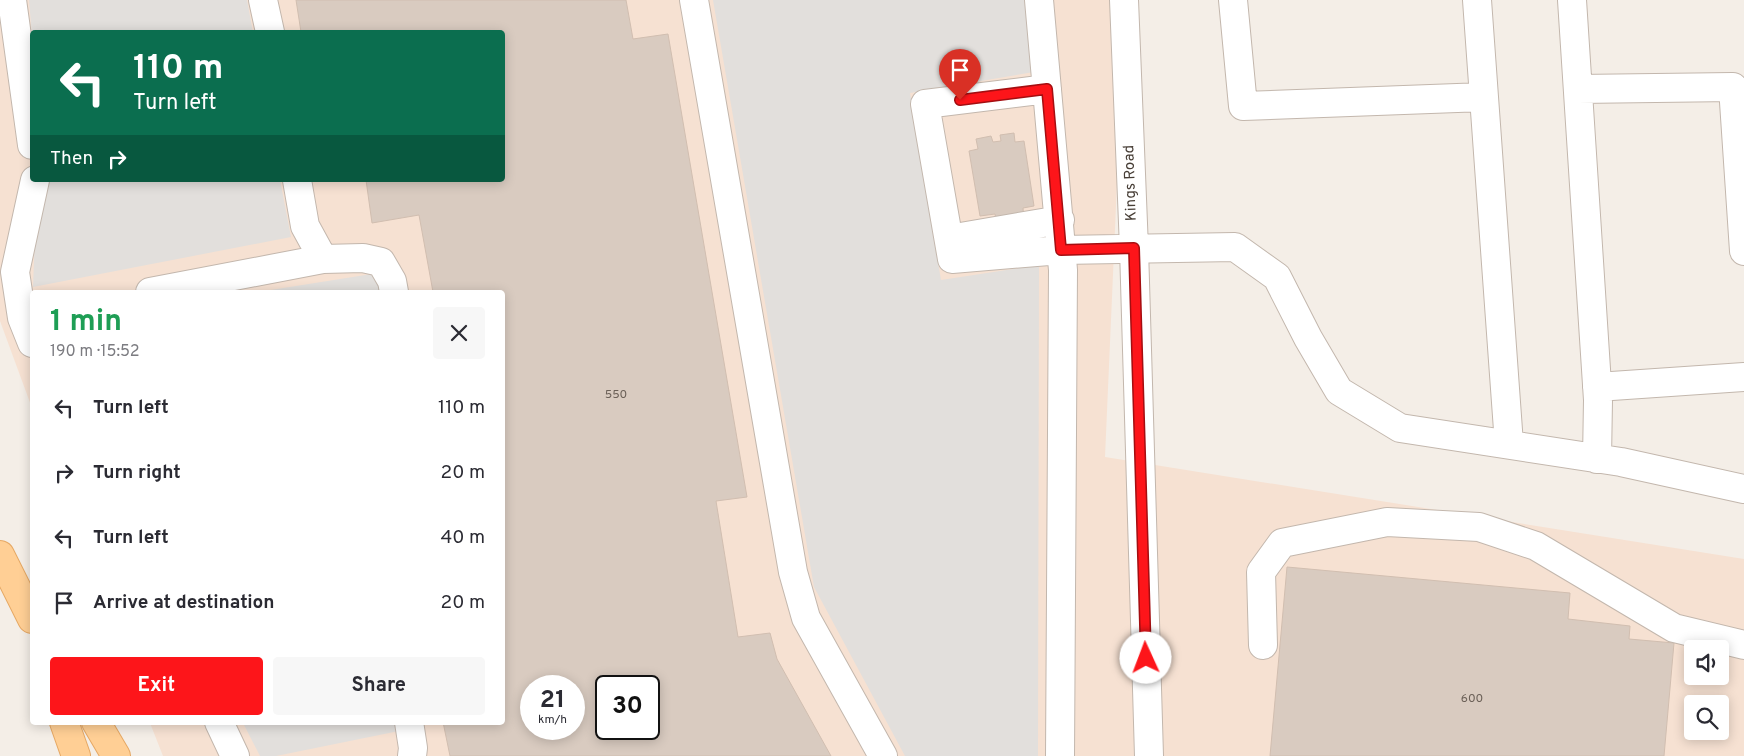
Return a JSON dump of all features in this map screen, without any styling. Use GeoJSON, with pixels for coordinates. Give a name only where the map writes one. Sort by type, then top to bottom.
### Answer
{"type":"FeatureCollection","features":[{"type":"Feature","properties":{"kind":"main road"},"geometry":{"type":"LineString","coordinates":[[0,555],[27,605],[30,620]]}},
{"type":"Feature","properties":{"kind":"main road"},"geometry":{"type":"LineString","coordinates":[[65,725],[76,756]]}},
{"type":"Feature","properties":{"kind":"main road"},"geometry":{"type":"LineString","coordinates":[[84,725],[99,756]]}},
{"type":"Feature","properties":{"kind":"main road"},"geometry":{"type":"LineString","coordinates":[[98,725],[116,756]]}},
{"type":"Feature","properties":{"kind":"street"},"geometry":{"type":"LineString","coordinates":[[12,0],[30,130]]}},
{"type":"Feature","properties":{"kind":"street"},"geometry":{"type":"LineString","coordinates":[[263,0],[270,30]]}},
{"type":"Feature","properties":{"kind":"street"},"geometry":{"type":"LineString","coordinates":[[694,0],[793,572],[806,618],[883,756]]}},
{"type":"Feature","properties":{"kind":"street"},"geometry":{"type":"LineString","coordinates":[[1039,0],[1063,270],[1060,756]]}},
{"type":"Feature","properties":{"kind":"street","name":"Kings Road"},"geometry":{"type":"LineString","coordinates":[[1124,0],[1134,248],[1149,756]]}},
{"type":"Feature","properties":{"kind":"street"},"geometry":{"type":"LineString","coordinates":[[1233,0],[1243,106],[1484,98]]}},
{"type":"Feature","properties":{"kind":"street"},"geometry":{"type":"LineString","coordinates":[[1476,0],[1509,444]]}},
{"type":"Feature","properties":{"kind":"street"},"geometry":{"type":"LineString","coordinates":[[1572,0],[1597,388],[1597,459]]}},
{"type":"Feature","properties":{"kind":"street"},"geometry":{"type":"LineString","coordinates":[[1578,88],[1733,87],[1744,251]]}},
{"type":"Feature","properties":{"kind":"street"},"geometry":{"type":"LineString","coordinates":[[1047,89],[925,104],[952,260],[1061,250],[1235,247],[1277,277],[1308,338],[1339,391],[1400,428],[1597,459],[1744,489]]}},
{"type":"Feature","properties":{"kind":"street"},"geometry":{"type":"LineString","coordinates":[[30,333],[15,272],[35,182]]}},
{"type":"Feature","properties":{"kind":"street"},"geometry":{"type":"LineString","coordinates":[[297,182],[305,226],[323,258]]}},
{"type":"Feature","properties":{"kind":"street"},"geometry":{"type":"LineString","coordinates":[[949,239],[1060,220]]}},
{"type":"Feature","properties":{"kind":"street"},"geometry":{"type":"LineString","coordinates":[[160,290],[323,258],[363,258],[381,262],[392,281],[394,290]]}},
{"type":"Feature","properties":{"kind":"street"},"geometry":{"type":"LineString","coordinates":[[1597,388],[1744,377]]}},
{"type":"Feature","properties":{"kind":"street"},"geometry":{"type":"LineString","coordinates":[[1262,645],[1261,572],[1282,543],[1387,522],[1479,527],[1536,546],[1674,628],[1744,645]]}},
{"type":"Feature","properties":{"kind":"street"},"geometry":{"type":"LineString","coordinates":[[220,725],[235,756]]}},
{"type":"Feature","properties":{"kind":"street"},"geometry":{"type":"LineString","coordinates":[[409,725],[413,748],[412,756]]}},
{"type":"Feature","properties":{"kind":"shaded area"},"geometry":{"type":"Polygon","coordinates":[[[0,0],[1110,0],[1117,183],[1105,457],[1744,559],[1744,756],[163,756],[151,725],[505,725],[505,290],[30,290],[30,403],[0,321],[0,0]]]}},
{"type":"Feature","properties":{"kind":"shaded area"},"geometry":{"type":"Polygon","coordinates":[[[29,0],[247,0],[253,30],[32,30],[29,0]]]}},
{"type":"Feature","properties":{"kind":"shaded area"},"geometry":{"type":"Polygon","coordinates":[[[713,0],[1028,0],[1034,72],[910,93],[941,280],[1039,265],[1038,756],[905,756],[814,587],[713,0]]]}},
{"type":"Feature","properties":{"kind":"shaded area"},"geometry":{"type":"Polygon","coordinates":[[[48,182],[280,182],[291,237],[33,287],[35,235],[48,182]]]}},
{"type":"Feature","properties":{"kind":"shaded area"},"geometry":{"type":"Polygon","coordinates":[[[378,273],[381,290],[271,290],[378,273]]]}},
{"type":"Feature","properties":{"kind":"shaded area"},"geometry":{"type":"Polygon","coordinates":[[[244,725],[398,725],[399,731],[276,756],[260,756],[244,725]]]}},
{"type":"Feature","properties":{"kind":"building"},"geometry":{"type":"Polygon","coordinates":[[[296,0],[626,0],[633,39],[668,34],[747,497],[716,501],[738,637],[770,633],[777,659],[831,756],[450,756],[444,725],[505,725],[505,290],[433,290],[419,215],[372,223],[366,182],[505,182],[505,30],[301,30],[296,0]]]}},
{"type":"Feature","properties":{"kind":"building"},"geometry":{"type":"Polygon","coordinates":[[[1014,133],[1015,142],[1024,141],[1034,206],[1023,208],[1024,222],[997,227],[995,214],[980,216],[969,151],[978,149],[976,139],[991,136],[993,142],[1001,141],[1000,135],[1014,133]]]}},
{"type":"Feature","properties":{"kind":"building"},"geometry":{"type":"Polygon","coordinates":[[[1287,567],[1570,593],[1568,619],[1630,626],[1629,639],[1674,643],[1664,756],[1270,756],[1287,567]]]}},
{"type":"Feature","properties":{"kind":"route"},"geometry":{"type":"LineString","coordinates":[[960,100],[1047,89],[1060,220],[1061,250],[1134,248],[1146,658]]}}]}
